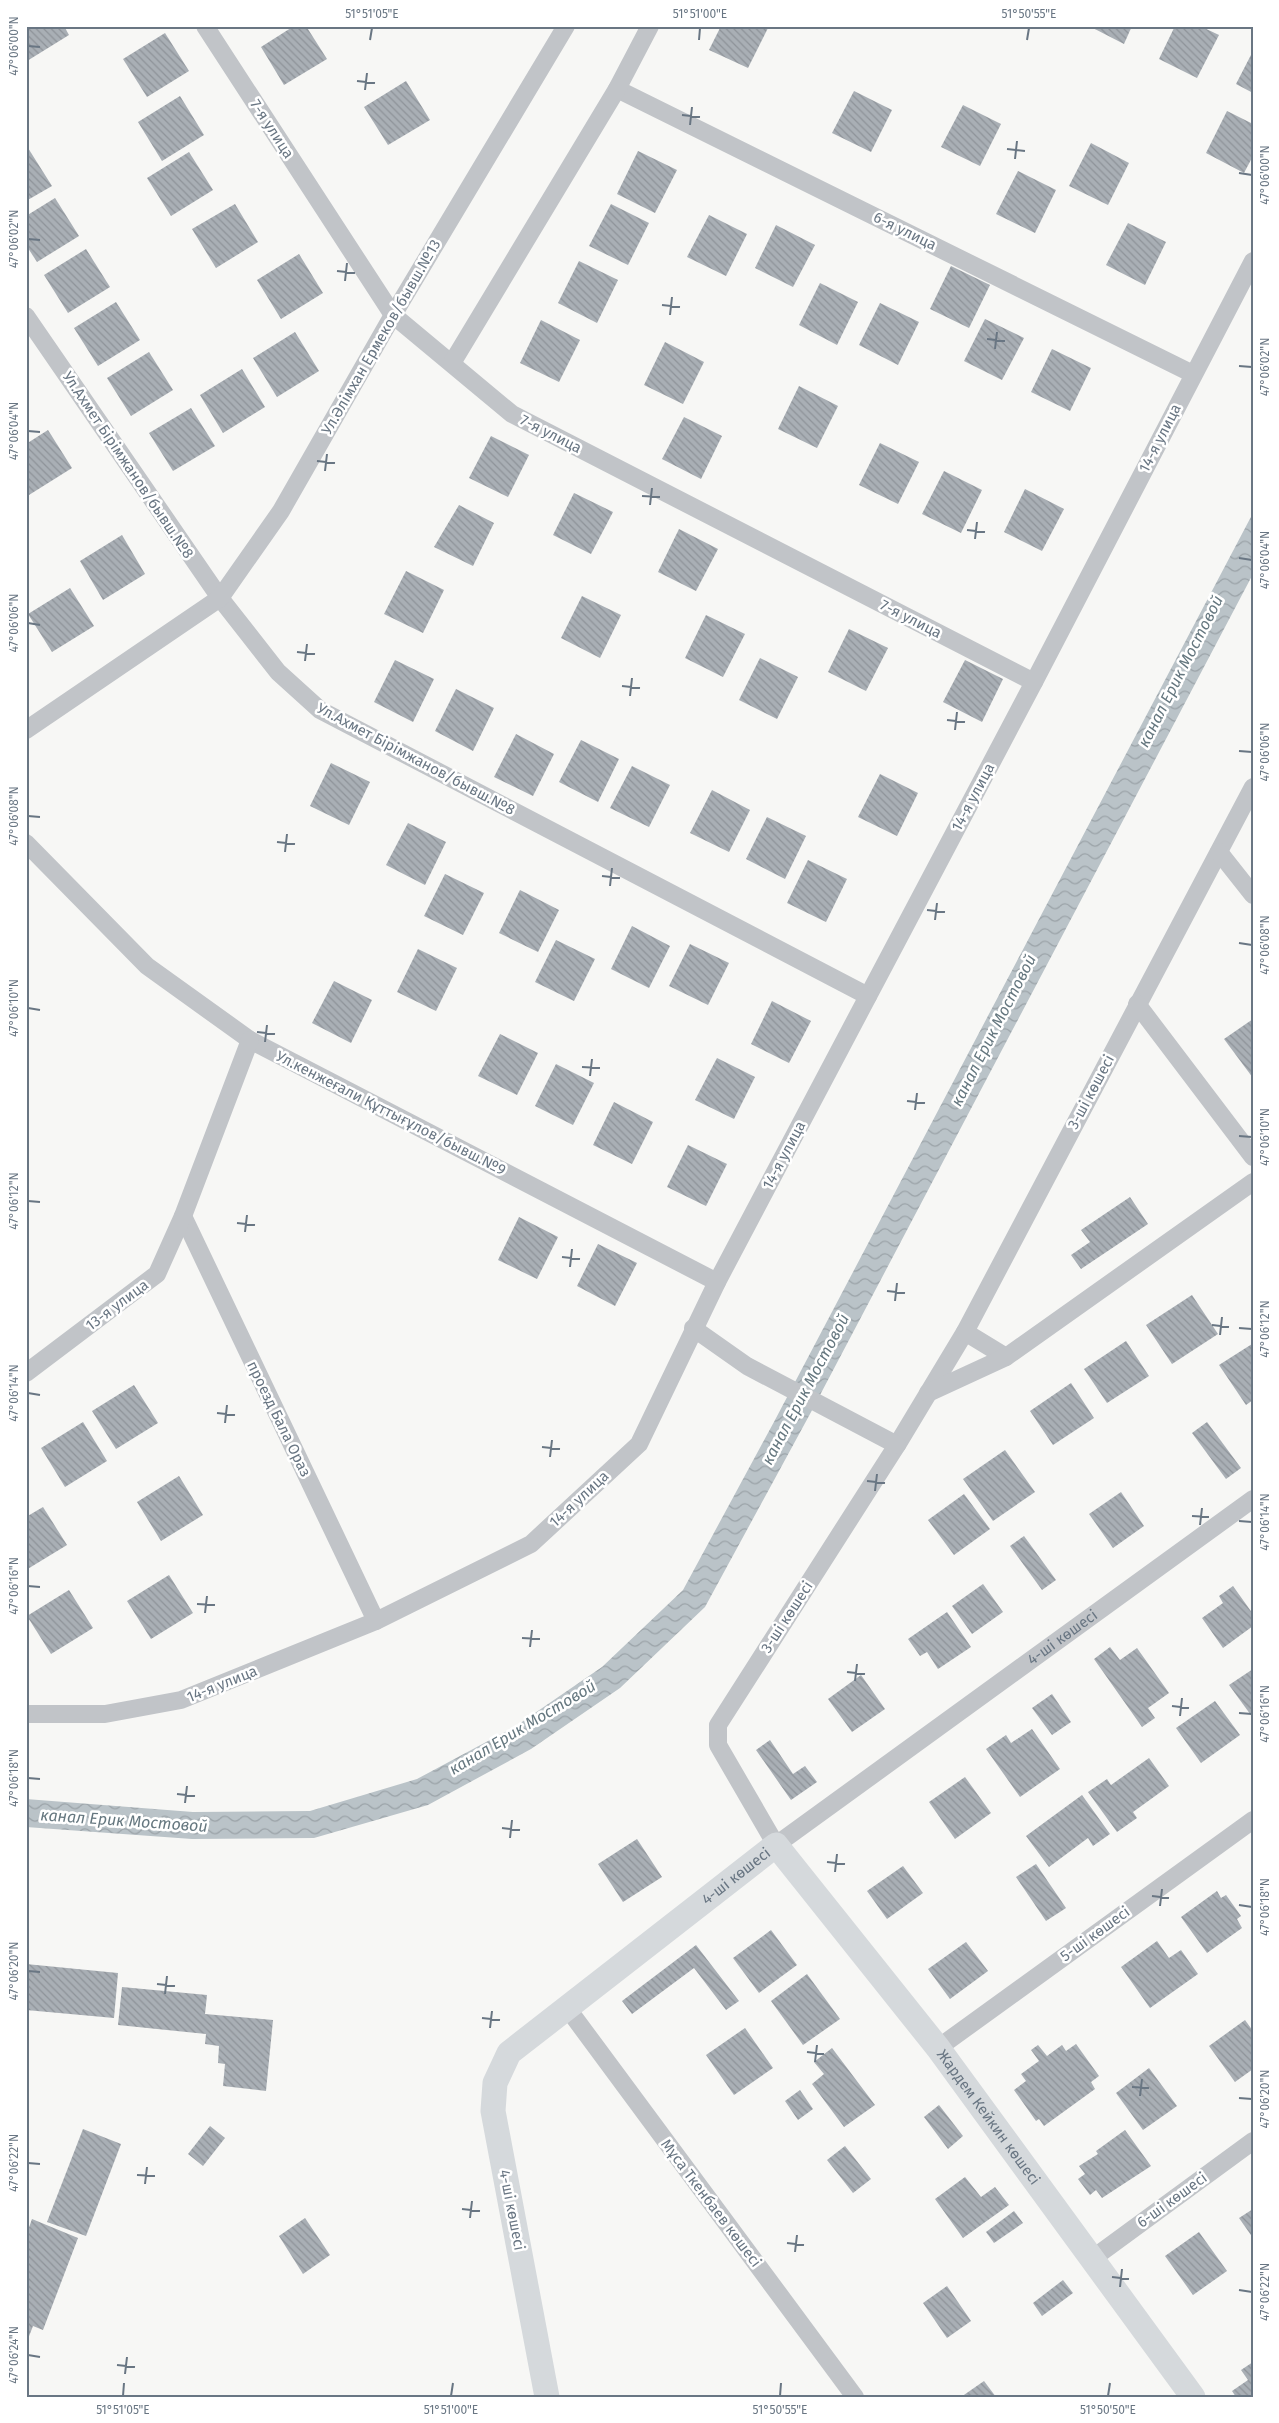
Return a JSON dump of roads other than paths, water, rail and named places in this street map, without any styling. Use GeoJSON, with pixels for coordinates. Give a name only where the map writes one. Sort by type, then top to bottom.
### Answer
{"type":"FeatureCollection","features":[{"type":"Feature","properties":{"kind":"street","name":"7-я улица"},"geometry":{"type":"LineString","coordinates":[[205,26],[393,315],[512,414],[1034,682]]}},
{"type":"Feature","properties":{"kind":"street","name":"Ул.Әлімхан Ермеков/бывш.№13"},"geometry":{"type":"LineString","coordinates":[[26,730],[220,598],[281,511],[393,315],[566,26]]}},
{"type":"Feature","properties":{"kind":"street"},"geometry":{"type":"LineString","coordinates":[[452,363],[617,89],[650,26]]}},
{"type":"Feature","properties":{"kind":"street","name":"6-я улица"},"geometry":{"type":"LineString","coordinates":[[617,89],[1193,374]]}},
{"type":"Feature","properties":{"kind":"street","name":"14-я улица"},"geometry":{"type":"LineString","coordinates":[[26,1714],[105,1714],[181,1700],[376,1621],[531,1544],[639,1444],[693,1328],[1034,682],[1253,261]]}},
{"type":"Feature","properties":{"kind":"street","name":"Ул.Ахмет Бірімжанов/бывш.№8"},"geometry":{"type":"LineString","coordinates":[[26,316],[220,598],[278,672],[320,710],[868,996]]}},
{"type":"Feature","properties":{"kind":"street","name":"3-ші көшесі"},"geometry":{"type":"LineString","coordinates":[[776,1845],[718,1745],[718,1725],[896,1446],[965,1332],[1253,787]]}},
{"type":"Feature","properties":{"kind":"street","name":"Ул.кенжеғали Құттығұлов/бывш.№9"},"geometry":{"type":"LineString","coordinates":[[26,843],[147,966],[250,1040],[717,1282]]}},
{"type":"Feature","properties":{"kind":"street"},"geometry":{"type":"LineString","coordinates":[[1219,852],[1253,895]]}},
{"type":"Feature","properties":{"kind":"street"},"geometry":{"type":"LineString","coordinates":[[1137,1004],[1253,1156]]}},
{"type":"Feature","properties":{"kind":"street","name":"13-я улица"},"geometry":{"type":"LineString","coordinates":[[26,1373],[157,1274],[183,1216],[250,1040]]}},
{"type":"Feature","properties":{"kind":"street"},"geometry":{"type":"LineString","coordinates":[[928,1393],[1006,1357],[1253,1182]]}},
{"type":"Feature","properties":{"kind":"street","name":"проезд Бала Ораз"},"geometry":{"type":"LineString","coordinates":[[183,1216],[376,1621]]}},
{"type":"Feature","properties":{"kind":"street"},"geometry":{"type":"LineString","coordinates":[[693,1328],[747,1366],[896,1446]]}},
{"type":"Feature","properties":{"kind":"street"},"geometry":{"type":"LineString","coordinates":[[965,1332],[1006,1357]]}},
{"type":"Feature","properties":{"kind":"street","name":"4-ші көшесі"},"geometry":{"type":"LineString","coordinates":[[546,2397],[493,2111],[495,2083],[509,2053],[568,2009],[776,1845],[1253,1499]]}},
{"type":"Feature","properties":{"kind":"street","name":"5-ші көшесі"},"geometry":{"type":"LineString","coordinates":[[938,2048],[1253,1820]]}},
{"type":"Feature","properties":{"kind":"street","name":"Жардем Кейкин көшесі"},"geometry":{"type":"LineString","coordinates":[[776,1845],[938,2048],[1192,2397]]}},
{"type":"Feature","properties":{"kind":"street","name":"Мұса Ткенбаев көшесі"},"geometry":{"type":"LineString","coordinates":[[568,2009],[855,2397]]}},
{"type":"Feature","properties":{"kind":"street","name":"6-ші көшесі"},"geometry":{"type":"LineString","coordinates":[[1092,2258],[1253,2141]]}},
{"type":"Feature","properties":{"kind":"water","name":"канал Ерик Мостовой"},"geometry":{"type":"Polygon","coordinates":[[[1253,513],[1253,574],[810,1414],[705,1607],[620,1688],[531,1749],[428,1805],[314,1838],[192,1839],[26,1827],[26,1799],[193,1812],[310,1811],[417,1779],[516,1726],[602,1667],[683,1590],[775,1420],[1253,513]]]}}]}
